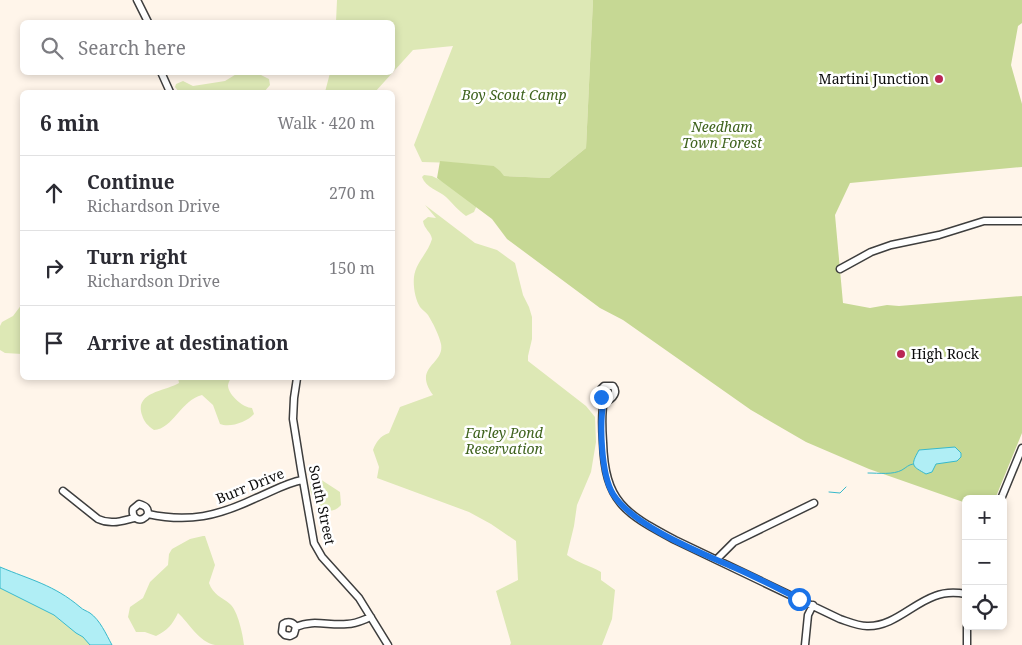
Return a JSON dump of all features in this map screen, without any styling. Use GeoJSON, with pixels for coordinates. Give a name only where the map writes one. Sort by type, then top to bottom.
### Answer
{"type":"FeatureCollection","features":[{"type":"Feature","properties":{"kind":"street"},"geometry":{"type":"LineString","coordinates":[[137,0],[147,20]]}},
{"type":"Feature","properties":{"kind":"street"},"geometry":{"type":"LineString","coordinates":[[162,75],[169,90]]}},
{"type":"Feature","properties":{"kind":"street"},"geometry":{"type":"LineString","coordinates":[[840,269],[871,252],[891,245],[932,237],[984,221],[1022,221]]}},
{"type":"Feature","properties":{"kind":"street","name":"South Street"},"geometry":{"type":"LineString","coordinates":[[298,380],[294,398],[294,419],[302,480],[313,540],[318,551],[359,598],[388,645]]}},
{"type":"Feature","properties":{"kind":"street"},"geometry":{"type":"LineString","coordinates":[[604,400],[602,413],[604,460],[608,482],[613,494],[621,504],[650,526],[840,619],[868,626],[893,620],[933,597],[944,593],[962,594]]}},
{"type":"Feature","properties":{"kind":"street"},"geometry":{"type":"LineString","coordinates":[[1003,495],[1021,451]]}},
{"type":"Feature","properties":{"kind":"street","name":"Burr Drive"},"geometry":{"type":"LineString","coordinates":[[148,514],[175,518],[205,516],[223,512],[289,483],[302,480]]}},
{"type":"Feature","properties":{"kind":"street"},"geometry":{"type":"LineString","coordinates":[[63,491],[87,511],[105,522],[112,523],[134,518]]}},
{"type":"Feature","properties":{"kind":"street"},"geometry":{"type":"LineString","coordinates":[[716,559],[734,542],[814,503]]}},
{"type":"Feature","properties":{"kind":"street","name":"Burr Drive"},"geometry":{"type":"LineString","coordinates":[[139,504],[144,505],[148,509],[148,514],[144,519],[140,520],[134,518],[132,509],[139,504]]}},
{"type":"Feature","properties":{"kind":"street"},"geometry":{"type":"LineString","coordinates":[[805,645],[808,615],[813,605]]}},
{"type":"Feature","properties":{"kind":"street"},"geometry":{"type":"LineString","coordinates":[[296,627],[314,622],[351,624],[371,617]]}},
{"type":"Feature","properties":{"kind":"street"},"geometry":{"type":"LineString","coordinates":[[967,630],[967,645]]}},
{"type":"Feature","properties":{"kind":"green space","name":"Boy Scout Camp"},"geometry":{"type":"Polygon","coordinates":[[[337,0],[593,0],[586,148],[549,178],[503,176],[494,166],[474,212],[466,216],[446,197],[426,184],[422,177],[424,175],[432,176],[444,182],[457,163],[422,162],[414,145],[453,46],[413,50],[395,70],[395,20],[336,20],[337,0]]]}},
{"type":"Feature","properties":{"kind":"green space","name":"Needham Town Forest"},"geometry":{"type":"Polygon","coordinates":[[[593,0],[1022,0],[1022,23],[1018,26],[1011,65],[1022,104],[1022,167],[850,183],[835,215],[843,303],[870,308],[887,305],[899,306],[1022,296],[1022,433],[997,495],[962,495],[962,502],[869,469],[806,442],[751,410],[623,320],[600,308],[507,239],[492,219],[437,178],[440,161],[494,166],[504,176],[549,178],[586,148],[593,0]]]}},
{"type":"Feature","properties":{"kind":"green space"},"geometry":{"type":"Polygon","coordinates":[[[235,75],[261,75],[269,79],[270,85],[266,90],[177,90],[175,87],[176,84],[183,81],[193,86],[225,81],[235,75]]]}},
{"type":"Feature","properties":{"kind":"green space","name":"Boy Scout Camp"},"geometry":{"type":"Polygon","coordinates":[[[329,75],[390,75],[377,90],[326,90],[329,75]]]}},
{"type":"Feature","properties":{"kind":"green space","name":"Farley Pond Reservation"},"geometry":{"type":"Polygon","coordinates":[[[425,205],[475,243],[497,250],[515,263],[523,295],[532,317],[532,339],[528,361],[586,406],[595,417],[596,442],[591,472],[577,505],[567,555],[601,572],[601,580],[615,590],[612,619],[602,645],[510,645],[496,591],[518,580],[516,541],[469,512],[377,478],[379,467],[373,450],[376,444],[389,433],[400,407],[433,395],[427,385],[427,372],[441,351],[441,344],[434,325],[418,304],[414,288],[415,272],[432,239],[423,221],[428,217],[436,218],[425,205]]]}},
{"type":"Feature","properties":{"kind":"green space"},"geometry":{"type":"Polygon","coordinates":[[[20,307],[20,354],[5,353],[0,350],[0,326],[2,322],[13,316],[20,307]]]}},
{"type":"Feature","properties":{"kind":"green space"},"geometry":{"type":"Polygon","coordinates":[[[178,380],[230,380],[228,386],[231,394],[241,404],[252,408],[254,414],[238,423],[220,424],[213,405],[202,395],[188,402],[167,425],[154,430],[146,424],[143,417],[141,407],[143,401],[153,393],[179,383],[178,380]]]}},
{"type":"Feature","properties":{"kind":"green space"},"geometry":{"type":"Polygon","coordinates":[[[320,479],[340,492],[341,505],[336,509],[330,511],[315,501],[310,489],[310,483],[312,480],[320,479]]]}},
{"type":"Feature","properties":{"kind":"green space"},"geometry":{"type":"Polygon","coordinates":[[[205,536],[215,565],[209,583],[215,593],[233,607],[240,623],[244,645],[215,645],[209,643],[199,636],[178,613],[169,627],[156,636],[145,632],[136,632],[128,617],[130,607],[143,598],[150,582],[168,565],[169,554],[172,549],[190,539],[205,536]]]}},
{"type":"Feature","properties":{"kind":"green space"},"geometry":{"type":"Polygon","coordinates":[[[0,588],[54,615],[83,637],[90,645],[0,645],[0,588]]]}},
{"type":"Feature","properties":{"kind":"water"},"geometry":{"type":"Polygon","coordinates":[[[955,447],[961,453],[961,457],[957,461],[936,464],[932,472],[926,474],[914,465],[914,459],[919,450],[955,447]]]}},
{"type":"Feature","properties":{"kind":"water"},"geometry":{"type":"Polygon","coordinates":[[[0,567],[51,588],[70,599],[94,616],[112,645],[90,645],[83,637],[54,615],[0,588],[0,567]]]}},
{"type":"Feature","properties":{"kind":"waterway"},"geometry":{"type":"LineString","coordinates":[[868,473],[894,473],[913,464]]}},
{"type":"Feature","properties":{"kind":"waterway"},"geometry":{"type":"LineString","coordinates":[[829,492],[840,493],[846,487]]}},
{"type":"Feature","properties":{"kind":"place","name":"Martini Junction"},"geometry":{"type":"Point","coordinates":[939,79]}},
{"type":"Feature","properties":{"kind":"place","name":"High Rock"},"geometry":{"type":"Point","coordinates":[901,354]}},
{"type":"Feature","properties":{"kind":"route"},"geometry":{"type":"LineString","coordinates":[[601,397],[604,400],[602,413],[605,474],[613,494],[621,504],[650,526],[675,540],[799,599]]}}]}
